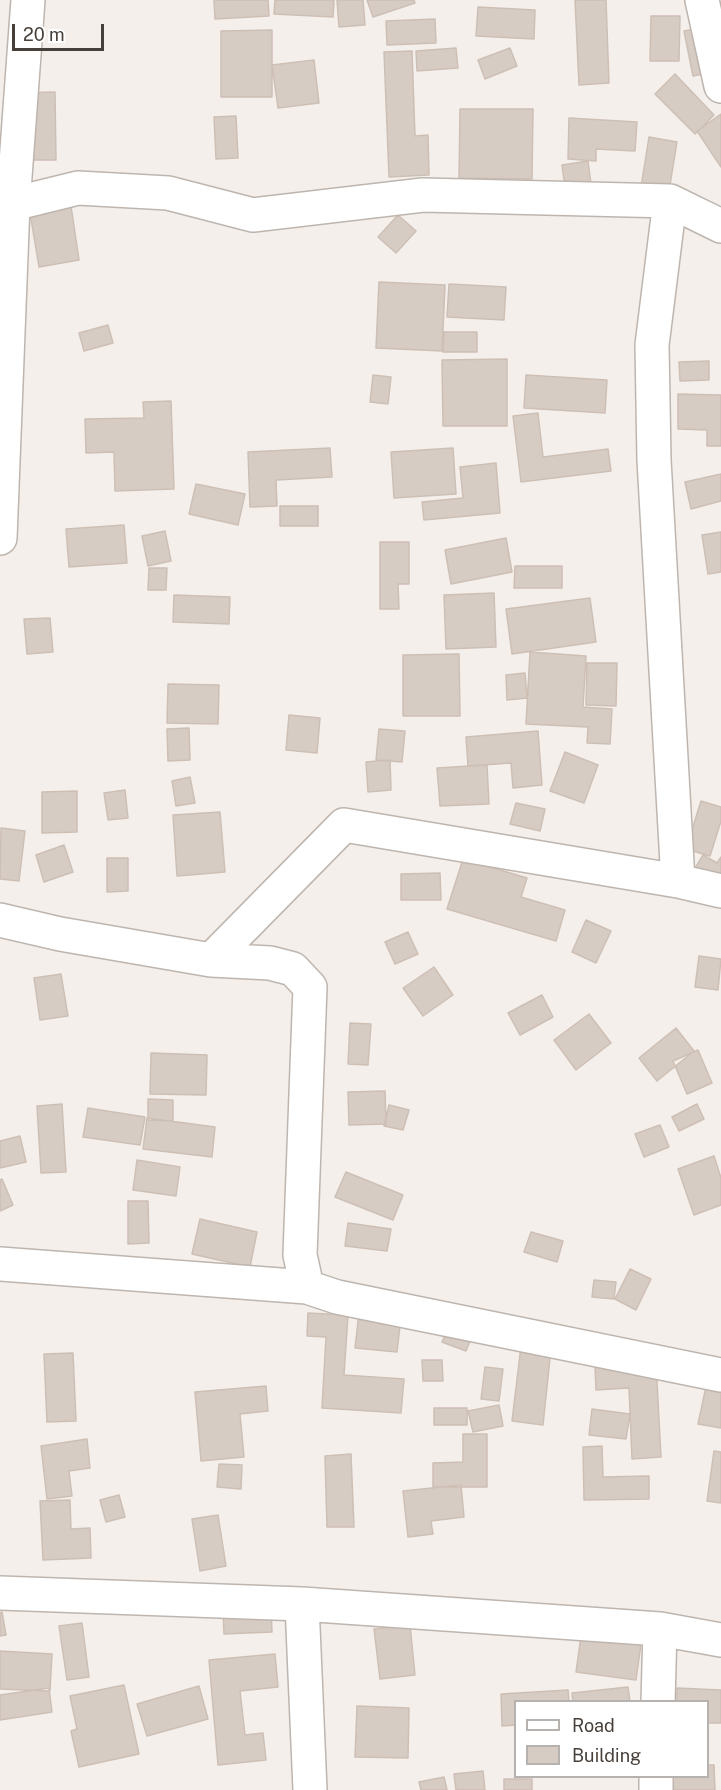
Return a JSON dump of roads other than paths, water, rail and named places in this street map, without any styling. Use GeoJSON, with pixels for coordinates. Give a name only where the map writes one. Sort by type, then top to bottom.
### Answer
{"type":"FeatureCollection","features":[{"type":"Feature","properties":{"kind":"street"},"geometry":{"type":"LineString","coordinates":[[0,538],[13,204],[28,0]]}},
{"type":"Feature","properties":{"kind":"street"},"geometry":{"type":"LineString","coordinates":[[702,0],[721,86]]}},
{"type":"Feature","properties":{"kind":"street"},"geometry":{"type":"LineString","coordinates":[[13,204],[78,188],[168,193],[253,215],[423,195],[670,201],[721,225]]}},
{"type":"Feature","properties":{"kind":"street"},"geometry":{"type":"LineString","coordinates":[[670,201],[652,345],[654,460],[678,881]]}},
{"type":"Feature","properties":{"kind":"street"},"geometry":{"type":"LineString","coordinates":[[212,960],[344,825],[678,881],[721,891]]}},
{"type":"Feature","properties":{"kind":"street"},"geometry":{"type":"LineString","coordinates":[[0,920],[60,934],[212,960],[270,963],[293,969],[310,987],[300,1255],[307,1287]]}},
{"type":"Feature","properties":{"kind":"street"},"geometry":{"type":"LineString","coordinates":[[0,1264],[307,1287],[337,1298],[721,1375]]}},
{"type":"Feature","properties":{"kind":"street"},"geometry":{"type":"LineString","coordinates":[[0,1593],[302,1605],[660,1629],[721,1640]]}},
{"type":"Feature","properties":{"kind":"street"},"geometry":{"type":"LineString","coordinates":[[302,1605],[309,1790]]}},
{"type":"Feature","properties":{"kind":"street"},"geometry":{"type":"LineString","coordinates":[[658,1700],[660,1629]]}}]}
